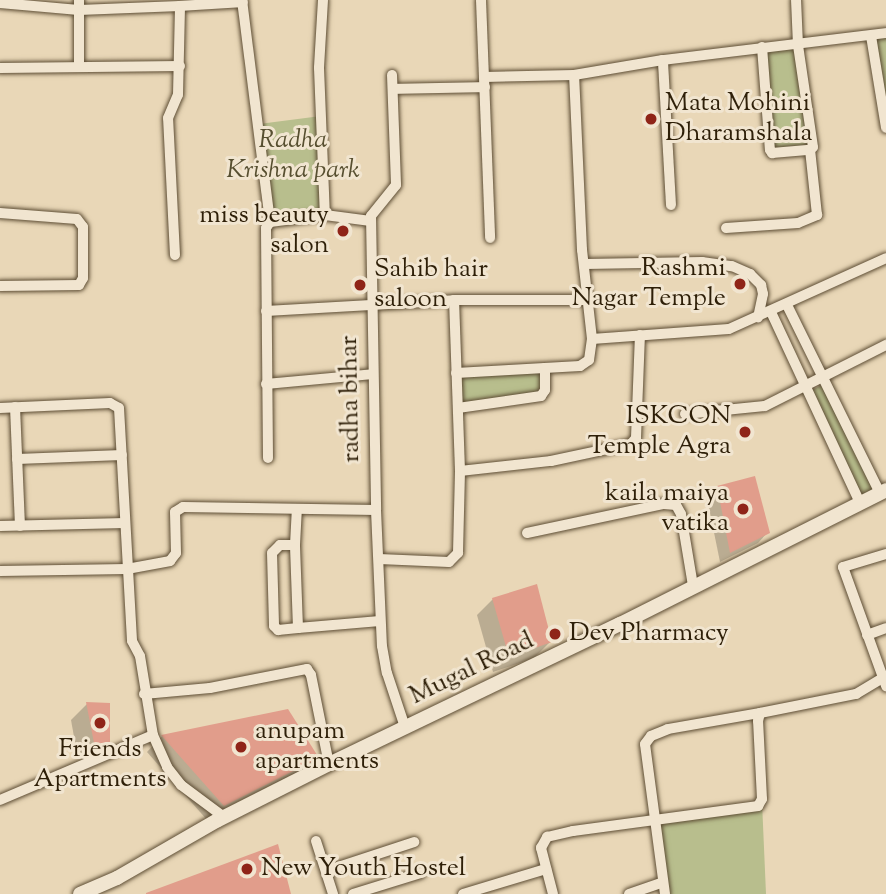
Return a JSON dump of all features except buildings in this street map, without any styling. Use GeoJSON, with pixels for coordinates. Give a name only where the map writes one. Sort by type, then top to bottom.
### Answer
{"type":"FeatureCollection","features":[{"type":"Feature","properties":{"kind":"street"},"geometry":{"type":"LineString","coordinates":[[323,0],[319,68],[326,215]]}},
{"type":"Feature","properties":{"kind":"street"},"geometry":{"type":"LineString","coordinates":[[481,0],[490,238]]}},
{"type":"Feature","properties":{"kind":"street"},"geometry":{"type":"LineString","coordinates":[[726,228],[798,223],[816,217],[818,208],[810,150],[813,147],[798,45],[796,0]]}},
{"type":"Feature","properties":{"kind":"street"},"geometry":{"type":"LineString","coordinates":[[0,3],[180,6],[242,1],[270,222],[266,228],[268,458]]}},
{"type":"Feature","properties":{"kind":"street"},"geometry":{"type":"LineString","coordinates":[[79,5],[79,67]]}},
{"type":"Feature","properties":{"kind":"street"},"geometry":{"type":"LineString","coordinates":[[175,255],[168,118],[178,95],[180,6]]}},
{"type":"Feature","properties":{"kind":"street"},"geometry":{"type":"LineString","coordinates":[[393,89],[574,75],[663,60],[886,33]]}},
{"type":"Feature","properties":{"kind":"street"},"geometry":{"type":"LineString","coordinates":[[871,36],[886,121]]}},
{"type":"Feature","properties":{"kind":"street"},"geometry":{"type":"LineString","coordinates":[[762,47],[770,150],[772,153],[810,150]]}},
{"type":"Feature","properties":{"kind":"street"},"geometry":{"type":"LineString","coordinates":[[663,60],[671,205]]}},
{"type":"Feature","properties":{"kind":"street"},"geometry":{"type":"LineString","coordinates":[[0,68],[180,66]]}},
{"type":"Feature","properties":{"kind":"street"},"geometry":{"type":"LineString","coordinates":[[270,222],[326,215],[371,221],[374,212],[396,185],[392,75]]}},
{"type":"Feature","properties":{"kind":"street"},"geometry":{"type":"LineString","coordinates":[[456,373],[545,368],[583,364],[589,360],[592,340],[582,250],[574,75]]}},
{"type":"Feature","properties":{"kind":"street"},"geometry":{"type":"LineString","coordinates":[[0,213],[77,219],[83,227],[83,278],[79,285],[0,286]]}},
{"type":"Feature","properties":{"kind":"street","name":"radha bihar"},"geometry":{"type":"LineString","coordinates":[[371,221],[380,621],[387,673],[405,727]]}},
{"type":"Feature","properties":{"kind":"street"},"geometry":{"type":"LineString","coordinates":[[592,340],[717,331],[771,312],[886,258]]}},
{"type":"Feature","properties":{"kind":"street"},"geometry":{"type":"LineString","coordinates":[[585,264],[695,262],[732,267],[750,274],[761,285],[763,294],[758,317]]}},
{"type":"Feature","properties":{"kind":"street"},"geometry":{"type":"LineString","coordinates":[[266,311],[454,300],[589,300]]}},
{"type":"Feature","properties":{"kind":"street"},"geometry":{"type":"LineString","coordinates":[[379,559],[449,562],[456,559],[458,553],[460,471],[454,300]]}},
{"type":"Feature","properties":{"kind":"street"},"geometry":{"type":"LineString","coordinates":[[787,305],[883,492]]}},
{"type":"Feature","properties":{"kind":"street"},"geometry":{"type":"LineString","coordinates":[[771,312],[860,503]]}},
{"type":"Feature","properties":{"kind":"street"},"geometry":{"type":"LineString","coordinates":[[460,471],[551,461],[631,444],[636,438],[640,335]]}},
{"type":"Feature","properties":{"kind":"street"},"geometry":{"type":"LineString","coordinates":[[685,414],[760,408],[886,345]]}},
{"type":"Feature","properties":{"kind":"street"},"geometry":{"type":"LineString","coordinates":[[458,408],[541,396],[545,390],[545,368]]}},
{"type":"Feature","properties":{"kind":"street"},"geometry":{"type":"LineString","coordinates":[[266,384],[373,374]]}},
{"type":"Feature","properties":{"kind":"street"},"geometry":{"type":"LineString","coordinates":[[0,408],[116,404],[121,414],[132,641],[140,656],[144,694],[153,735],[167,767],[181,785],[224,817]]}},
{"type":"Feature","properties":{"kind":"street"},"geometry":{"type":"LineString","coordinates":[[15,407],[20,526]]}},
{"type":"Feature","properties":{"kind":"street"},"geometry":{"type":"LineString","coordinates":[[18,459],[122,455]]}},
{"type":"Feature","properties":{"kind":"street","name":"Mugal Road"},"geometry":{"type":"LineString","coordinates":[[80,894],[117,878],[224,817],[329,764],[883,492]]}},
{"type":"Feature","properties":{"kind":"street"},"geometry":{"type":"LineString","coordinates":[[527,533],[670,503],[681,514],[693,586]]}},
{"type":"Feature","properties":{"kind":"street"},"geometry":{"type":"LineString","coordinates":[[0,571],[127,569],[174,558],[175,512],[183,508],[376,510]]}},
{"type":"Feature","properties":{"kind":"street"},"geometry":{"type":"LineString","coordinates":[[296,510],[298,628]]}},
{"type":"Feature","properties":{"kind":"street"},"geometry":{"type":"LineString","coordinates":[[0,526],[125,523]]}},
{"type":"Feature","properties":{"kind":"street"},"geometry":{"type":"LineString","coordinates":[[295,545],[280,545],[272,553],[272,622],[278,630],[380,621]]}},
{"type":"Feature","properties":{"kind":"street"},"geometry":{"type":"LineString","coordinates":[[629,894],[664,888],[644,748],[647,740],[668,729],[856,694],[885,680],[842,567],[886,554]]}},
{"type":"Feature","properties":{"kind":"street"},"geometry":{"type":"LineString","coordinates":[[867,635],[886,628]]}},
{"type":"Feature","properties":{"kind":"street"},"geometry":{"type":"LineString","coordinates":[[144,694],[210,688],[307,669],[311,675],[329,764]]}},
{"type":"Feature","properties":{"kind":"street"},"geometry":{"type":"LineString","coordinates":[[553,894],[541,848],[547,837],[760,804],[760,713]]}},
{"type":"Feature","properties":{"kind":"street"},"geometry":{"type":"LineString","coordinates":[[0,800],[153,735]]}},
{"type":"Feature","properties":{"kind":"street"},"geometry":{"type":"LineString","coordinates":[[316,841],[333,894]]}},
{"type":"Feature","properties":{"kind":"street"},"geometry":{"type":"LineString","coordinates":[[326,871],[414,842]]}},
{"type":"Feature","properties":{"kind":"street"},"geometry":{"type":"LineString","coordinates":[[463,894],[546,869]]}},
{"type":"Feature","properties":{"kind":"street"},"geometry":{"type":"LineString","coordinates":[[352,894],[421,873]]}},
{"type":"Feature","properties":{"kind":"green space"},"geometry":{"type":"Polygon","coordinates":[[[886,33],[886,117],[871,36],[886,33]]]}},
{"type":"Feature","properties":{"kind":"green space"},"geometry":{"type":"Polygon","coordinates":[[[798,45],[810,150],[772,153],[762,47],[798,45]]]}},
{"type":"Feature","properties":{"kind":"green space","name":"Radha Krishna park"},"geometry":{"type":"Polygon","coordinates":[[[321,116],[325,215],[270,222],[259,124],[321,116]]]}},
{"type":"Feature","properties":{"kind":"green space"},"geometry":{"type":"Polygon","coordinates":[[[545,368],[544,393],[458,408],[456,373],[545,368]]]}},
{"type":"Feature","properties":{"kind":"green space"},"geometry":{"type":"Polygon","coordinates":[[[826,383],[877,488],[857,497],[808,392],[826,383]]]}},
{"type":"Feature","properties":{"kind":"green space"},"geometry":{"type":"Polygon","coordinates":[[[762,802],[766,894],[665,894],[653,820],[762,802]]]}},
{"type":"Feature","properties":{"kind":"place","name":"Mata Mohini Dharamshala"},"geometry":{"type":"Point","coordinates":[651,119]}},
{"type":"Feature","properties":{"kind":"place","name":"miss beauty salon"},"geometry":{"type":"Point","coordinates":[343,231]}},
{"type":"Feature","properties":{"kind":"place","name":"Rashmi Nagar Temple"},"geometry":{"type":"Point","coordinates":[740,284]}},
{"type":"Feature","properties":{"kind":"place","name":"Sahib hair saloon"},"geometry":{"type":"Point","coordinates":[360,285]}},
{"type":"Feature","properties":{"kind":"place","name":"ISKCON Temple Agra"},"geometry":{"type":"Point","coordinates":[745,432]}},
{"type":"Feature","properties":{"kind":"place","name":"kaila maiya vatika"},"geometry":{"type":"Point","coordinates":[743,509]}},
{"type":"Feature","properties":{"kind":"place","name":"Dev Pharmacy"},"geometry":{"type":"Point","coordinates":[555,634]}},
{"type":"Feature","properties":{"kind":"place","name":"Friends Apartments"},"geometry":{"type":"Point","coordinates":[100,723]}},
{"type":"Feature","properties":{"kind":"place","name":"anupam apartments"},"geometry":{"type":"Point","coordinates":[241,747]}},
{"type":"Feature","properties":{"kind":"place","name":"New Youth Hostel"},"geometry":{"type":"Point","coordinates":[247,869]}}]}
